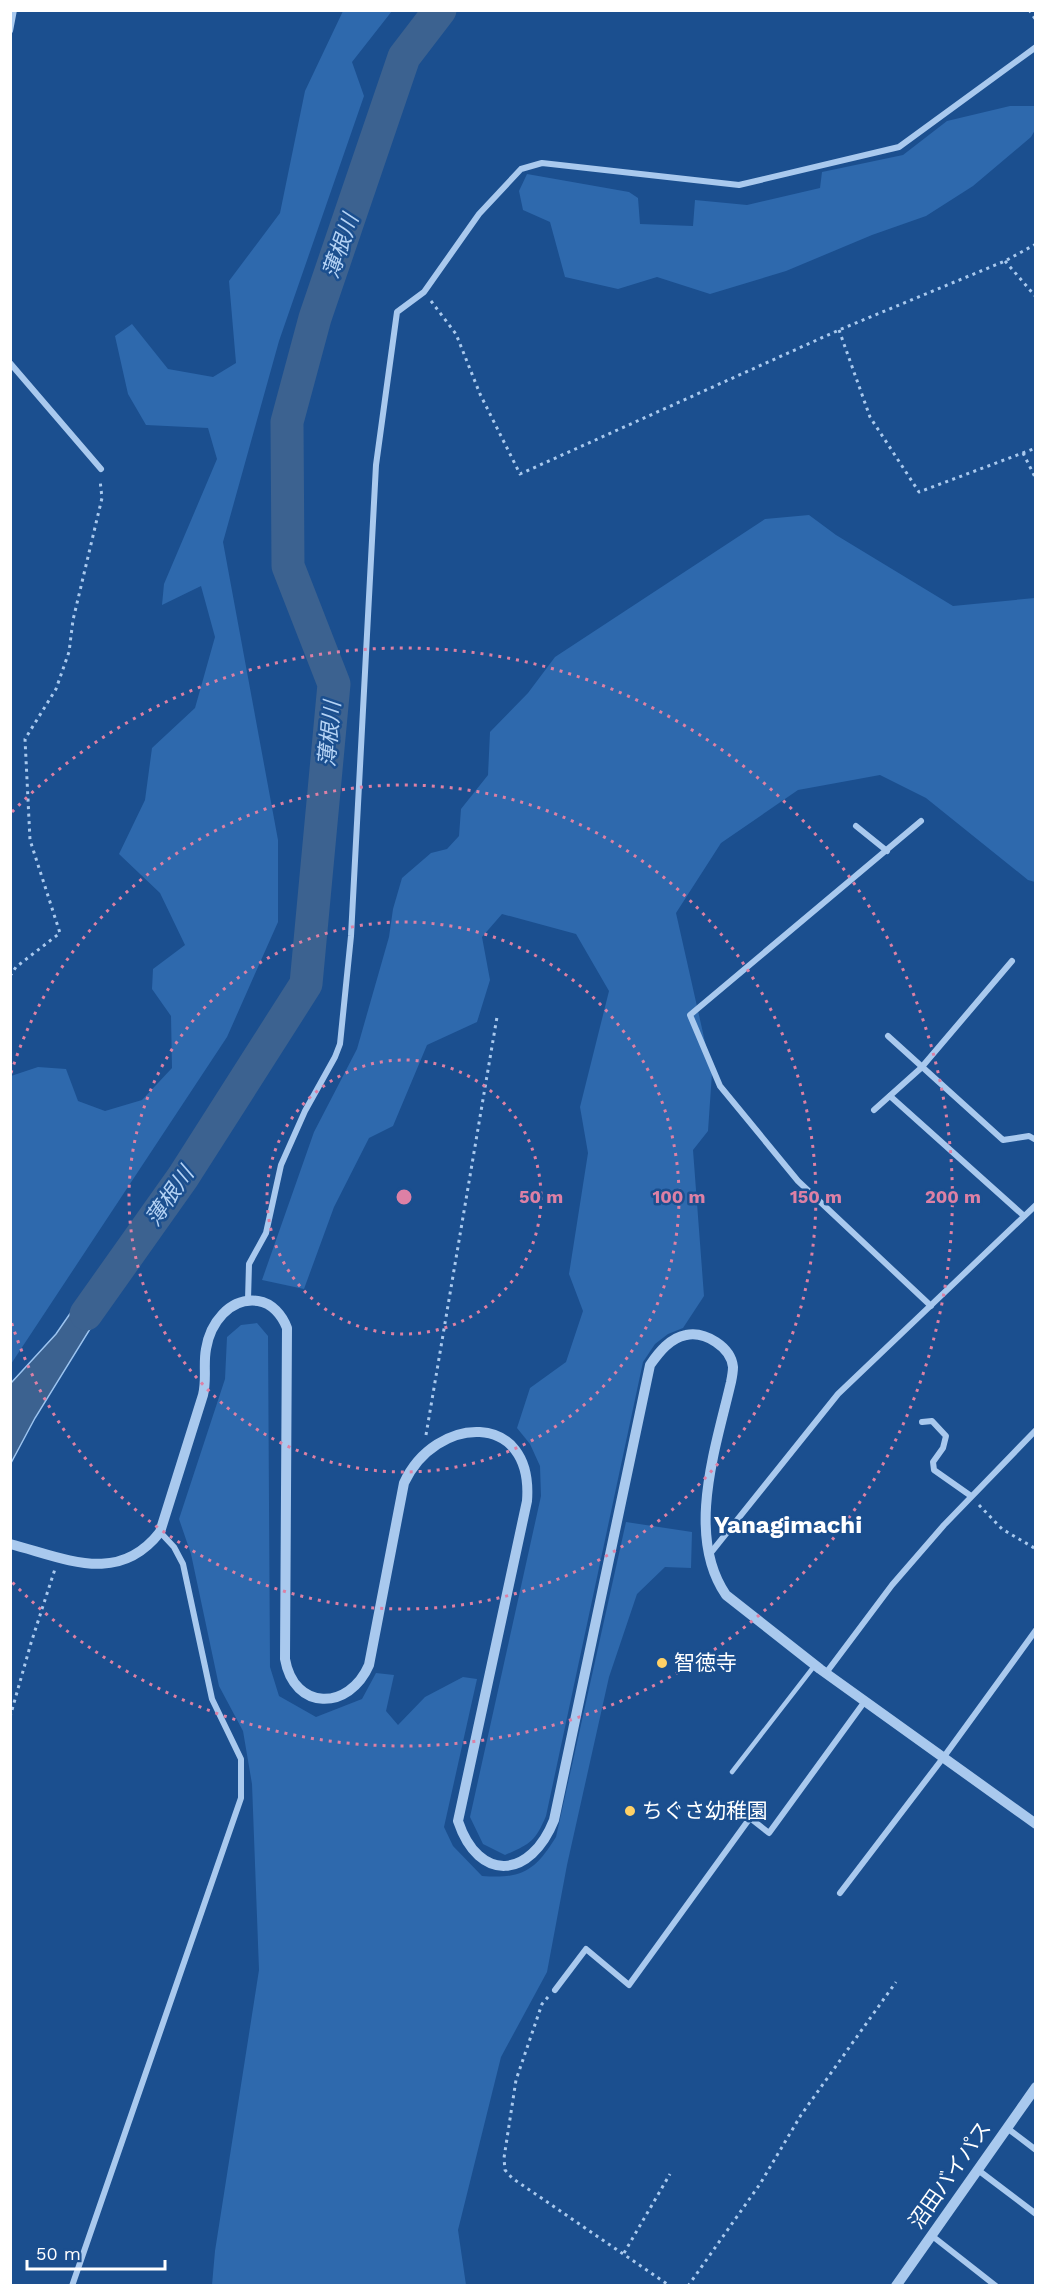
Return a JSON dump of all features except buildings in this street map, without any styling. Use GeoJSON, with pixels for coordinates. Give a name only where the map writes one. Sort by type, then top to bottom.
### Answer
{"type":"FeatureCollection","features":[{"type":"Feature","properties":{"kind":"street"},"geometry":{"type":"LineString","coordinates":[[10,31],[14,10]]}},
{"type":"Feature","properties":{"kind":"street"},"geometry":{"type":"LineString","coordinates":[[248,1300],[249,1264],[266,1233],[281,1165],[305,1111],[340,1044],[351,936],[376,465],[397,312],[424,292],[479,214],[521,169],[542,163],[739,185],[887,150],[898,147],[1035,47]]}},
{"type":"Feature","properties":{"kind":"street"},"geometry":{"type":"LineString","coordinates":[[10,363],[101,469]]}},
{"type":"Feature","properties":{"kind":"street"},"geometry":{"type":"LineString","coordinates":[[921,821],[690,1015],[720,1086],[798,1181],[931,1306]]}},
{"type":"Feature","properties":{"kind":"street"},"geometry":{"type":"LineString","coordinates":[[856,826],[887,851]]}},
{"type":"Feature","properties":{"kind":"street"},"geometry":{"type":"LineString","coordinates":[[874,1110],[921,1068],[1012,961]]}},
{"type":"Feature","properties":{"kind":"street"},"geometry":{"type":"LineString","coordinates":[[888,1036],[1003,1140],[1029,1136],[1035,1140]]}},
{"type":"Feature","properties":{"kind":"street"},"geometry":{"type":"LineString","coordinates":[[890,1096],[1024,1216]]}},
{"type":"Feature","properties":{"kind":"street"},"geometry":{"type":"LineString","coordinates":[[709,1555],[838,1394],[1035,1205]]}},
{"type":"Feature","properties":{"kind":"street"},"geometry":{"type":"LineString","coordinates":[[10,1544],[92,1564],[114,1563],[136,1556],[149,1546],[160,1532],[206,1383],[205,1360],[210,1334],[225,1311],[234,1305],[248,1300],[269,1304],[279,1312],[287,1328],[285,1659],[288,1673],[297,1687],[310,1697],[338,1698],[352,1690],[363,1678],[369,1665],[404,1483],[411,1467],[430,1448],[455,1436],[473,1432],[492,1434],[508,1441],[520,1453],[528,1483],[527,1501],[458,1821],[464,1838],[474,1852],[489,1863],[501,1866],[520,1864],[533,1854],[547,1837],[554,1820],[650,1365],[659,1352],[671,1342],[685,1335],[700,1334],[716,1342],[727,1352],[733,1366],[710,1476],[706,1517],[709,1555],[718,1583],[726,1595],[815,1665],[1035,1824]]}},
{"type":"Feature","properties":{"kind":"street"},"geometry":{"type":"LineString","coordinates":[[922,1422],[932,1421],[946,1436],[943,1448],[933,1462],[934,1470],[971,1496]]}},
{"type":"Feature","properties":{"kind":"street"},"geometry":{"type":"LineString","coordinates":[[826,1673],[892,1586],[944,1525],[1035,1430]]}},
{"type":"Feature","properties":{"kind":"street"},"geometry":{"type":"LineString","coordinates":[[72,2286],[241,1798],[241,1759],[212,1699],[183,1564],[174,1547],[160,1532]]}},
{"type":"Feature","properties":{"kind":"street"},"geometry":{"type":"LineString","coordinates":[[840,1893],[943,1758],[1035,1630]]}},
{"type":"Feature","properties":{"kind":"street"},"geometry":{"type":"LineString","coordinates":[[555,1990],[586,1949],[629,1985],[750,1818],[769,1833],[865,1701]]}},
{"type":"Feature","properties":{"kind":"street","name":"沼田バイパス"},"geometry":{"type":"LineString","coordinates":[[896,2286],[1035,2087]]}},
{"type":"Feature","properties":{"kind":"street"},"geometry":{"type":"LineString","coordinates":[[1007,2128],[1035,2151]]}},
{"type":"Feature","properties":{"kind":"street"},"geometry":{"type":"LineString","coordinates":[[978,2170],[1035,2214]]}},
{"type":"Feature","properties":{"kind":"street"},"geometry":{"type":"LineString","coordinates":[[931,2235],[996,2286]]}},
{"type":"Feature","properties":{"kind":"lane"},"geometry":{"type":"LineString","coordinates":[[732,1772],[815,1665]]}},
{"type":"Feature","properties":{"kind":"path"},"geometry":{"type":"LineString","coordinates":[[1029,10],[1035,20]]}},
{"type":"Feature","properties":{"kind":"path"},"geometry":{"type":"LineString","coordinates":[[424,292],[456,334],[480,394],[520,474],[838,330],[1005,261],[1035,244]]}},
{"type":"Feature","properties":{"kind":"path"},"geometry":{"type":"LineString","coordinates":[[1005,261],[1035,297]]}},
{"type":"Feature","properties":{"kind":"path"},"geometry":{"type":"LineString","coordinates":[[838,330],[870,417],[919,492],[1035,448]]}},
{"type":"Feature","properties":{"kind":"path"},"geometry":{"type":"LineString","coordinates":[[1023,453],[1035,479]]}},
{"type":"Feature","properties":{"kind":"path"},"geometry":{"type":"LineString","coordinates":[[10,976],[16,967],[60,933],[30,840],[25,739],[56,689],[69,652],[73,620],[102,498],[101,469]]}},
{"type":"Feature","properties":{"kind":"path"},"geometry":{"type":"LineString","coordinates":[[430,1448],[426,1434],[497,1017]]}},
{"type":"Feature","properties":{"kind":"path"},"geometry":{"type":"LineString","coordinates":[[971,1496],[1002,1529],[1035,1550]]}},
{"type":"Feature","properties":{"kind":"path"},"geometry":{"type":"LineString","coordinates":[[10,1717],[59,1557]]}},
{"type":"Feature","properties":{"kind":"path"},"geometry":{"type":"LineString","coordinates":[[688,2286],[760,2184],[801,2115],[896,1982]]}},
{"type":"Feature","properties":{"kind":"path"},"geometry":{"type":"LineString","coordinates":[[555,1990],[542,2004],[516,2080],[504,2157],[506,2170],[512,2178],[670,2286]]}},
{"type":"Feature","properties":{"kind":"path"},"geometry":{"type":"LineString","coordinates":[[624,2253],[670,2174]]}},
{"type":"Feature","properties":{"kind":"shaded area"},"geometry":{"type":"Polygon","coordinates":[[[343,11],[392,11],[352,62],[364,96],[279,341],[223,542],[278,840],[278,922],[227,1037],[11,1364],[11,1076],[38,1067],[66,1069],[78,1101],[105,1111],[142,1100],[172,1068],[171,1016],[152,989],[153,969],[185,945],[160,893],[119,854],[145,800],[152,748],[195,708],[215,637],[201,586],[162,605],[164,584],[217,459],[208,428],[146,425],[128,394],[115,336],[132,324],[168,369],[213,377],[236,363],[229,281],[280,213],[305,91],[343,11]]]}},
{"type":"Feature","properties":{"kind":"shaded area"},"geometry":{"type":"Polygon","coordinates":[[[1010,106],[1035,106],[1035,130],[1031,137],[973,186],[926,216],[872,235],[786,271],[710,294],[657,277],[618,289],[565,277],[550,222],[523,210],[519,191],[527,174],[629,192],[638,198],[640,224],[693,226],[695,200],[747,205],[820,188],[822,172],[903,155],[947,121],[1010,106]]]}},
{"type":"Feature","properties":{"kind":"shaded area"},"geometry":{"type":"Polygon","coordinates":[[[809,515],[836,535],[953,606],[1035,598],[1035,882],[1028,880],[926,798],[880,775],[798,790],[721,843],[676,913],[712,1073],[708,1131],[693,1150],[704,1296],[683,1328],[668,1334],[655,1344],[643,1362],[546,1816],[531,1841],[505,1855],[483,1844],[470,1817],[541,1496],[540,1466],[530,1444],[517,1428],[530,1388],[566,1362],[583,1311],[569,1274],[588,1153],[580,1107],[609,991],[576,934],[502,914],[482,937],[490,980],[477,1022],[427,1045],[393,1126],[369,1138],[334,1207],[304,1289],[262,1280],[314,1132],[357,1049],[389,937],[393,909],[402,878],[431,853],[447,849],[459,836],[461,809],[488,775],[490,732],[528,693],[555,657],[765,519],[809,515]]]}},
{"type":"Feature","properties":{"kind":"shaded area"},"geometry":{"type":"Polygon","coordinates":[[[107,1260],[116,1287],[35,1418],[11,1463],[11,1383],[56,1334],[107,1260]]]}},
{"type":"Feature","properties":{"kind":"shaded area"},"geometry":{"type":"Polygon","coordinates":[[[257,1323],[268,1336],[270,1667],[279,1696],[316,1717],[362,1699],[376,1673],[394,1675],[386,1711],[398,1725],[425,1697],[463,1677],[477,1679],[444,1827],[453,1846],[482,1876],[507,1876],[526,1870],[541,1858],[556,1837],[626,1522],[692,1532],[691,1568],[665,1567],[637,1594],[609,1677],[567,1865],[547,1972],[501,2057],[458,2230],[466,2285],[212,2285],[215,2251],[259,1970],[252,1784],[243,1731],[219,1686],[191,1554],[179,1519],[225,1379],[227,1337],[241,1325],[257,1323]]]}},
{"type":"Feature","properties":{"kind":"waterway","name":"薄根川"},"geometry":{"type":"LineString","coordinates":[[86,1314],[183,1177],[306,984],[334,684],[288,566],[287,422],[315,318],[404,57],[440,10]]}},
{"type":"Feature","properties":{"kind":"place","name":"智徳寺"},"geometry":{"type":"Point","coordinates":[662,1663]}},
{"type":"Feature","properties":{"kind":"place","name":"ちぐさ幼稚園"},"geometry":{"type":"Point","coordinates":[630,1811]}},
{"type":"Feature","properties":{"kind":"district","name":"Yanagimachi"},"geometry":{"type":"Point","coordinates":[788,1525]}}]}
